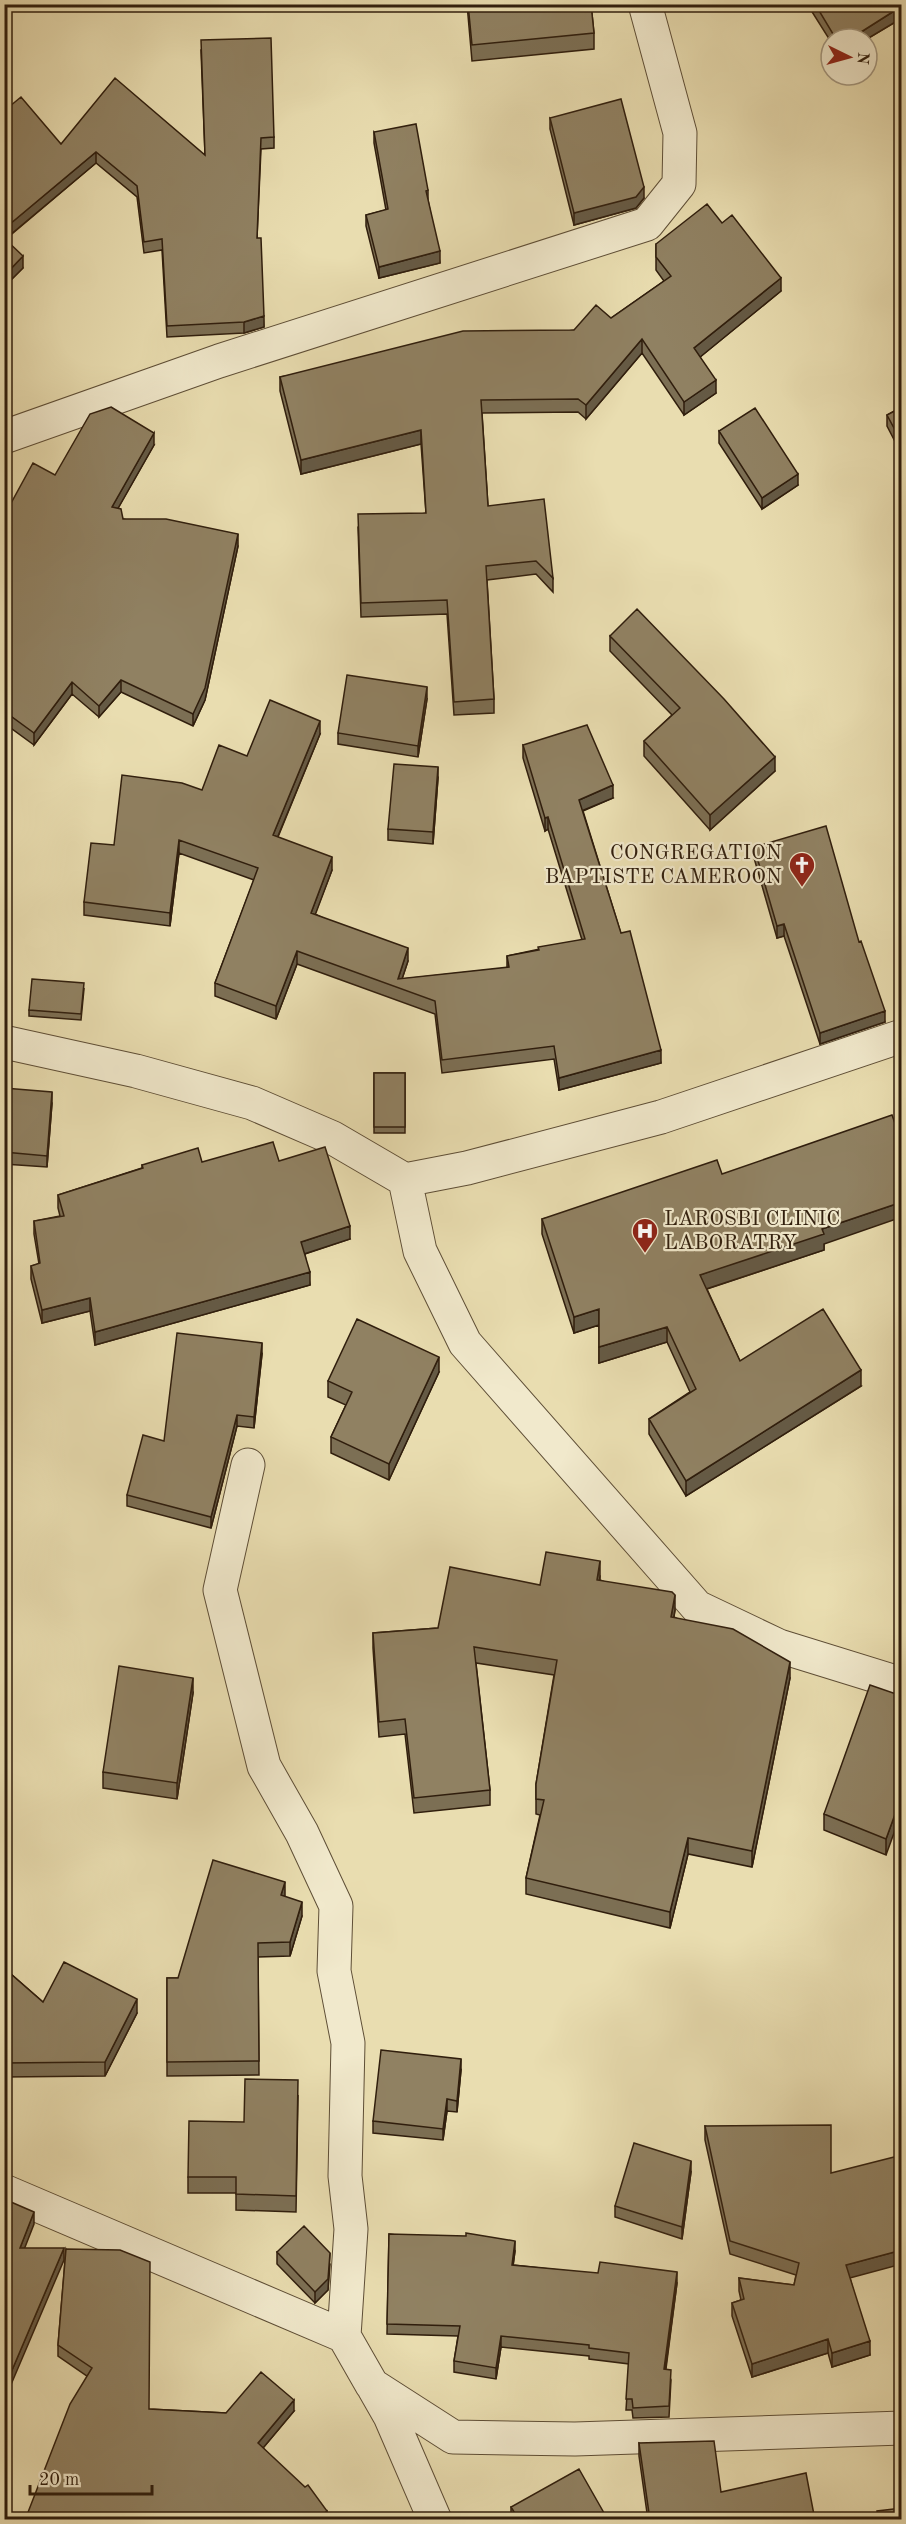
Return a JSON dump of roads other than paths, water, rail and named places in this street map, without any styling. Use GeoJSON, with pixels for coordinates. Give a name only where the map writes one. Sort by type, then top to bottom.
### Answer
{"type":"FeatureCollection","features":[{"type":"Feature","properties":{"kind":"street"},"geometry":{"type":"LineString","coordinates":[[4,437],[219,361],[648,224],[680,184],[680,133],[645,4]]}},
{"type":"Feature","properties":{"kind":"street"},"geometry":{"type":"LineString","coordinates":[[4,1042],[136,1071],[252,1102],[333,1138],[405,1180],[467,1168],[661,1117],[902,1036]]}},
{"type":"Feature","properties":{"kind":"street"},"geometry":{"type":"LineString","coordinates":[[405,1180],[420,1251],[465,1343],[697,1607],[779,1646],[902,1684]]}},
{"type":"Feature","properties":{"kind":"street"},"geometry":{"type":"LineString","coordinates":[[248,1465],[220,1590],[264,1766],[302,1833],[336,1906],[334,1971],[348,2043],[345,2176],[351,2229],[344,2336],[390,2416],[435,2520]]}},
{"type":"Feature","properties":{"kind":"street"},"geometry":{"type":"LineString","coordinates":[[4,2191],[344,2336]]}},
{"type":"Feature","properties":{"kind":"street"},"geometry":{"type":"LineString","coordinates":[[372,2385],[453,2437],[575,2439],[902,2428]]}},
{"type":"Feature","properties":{"kind":"place","name":"CONGREGATION BAPTISTE CAMEROON"},"geometry":{"type":"Point","coordinates":[802,888]}},
{"type":"Feature","properties":{"kind":"place","name":"LAROSBI CLINIC LABORATRY"},"geometry":{"type":"Point","coordinates":[645,1254]}}]}
